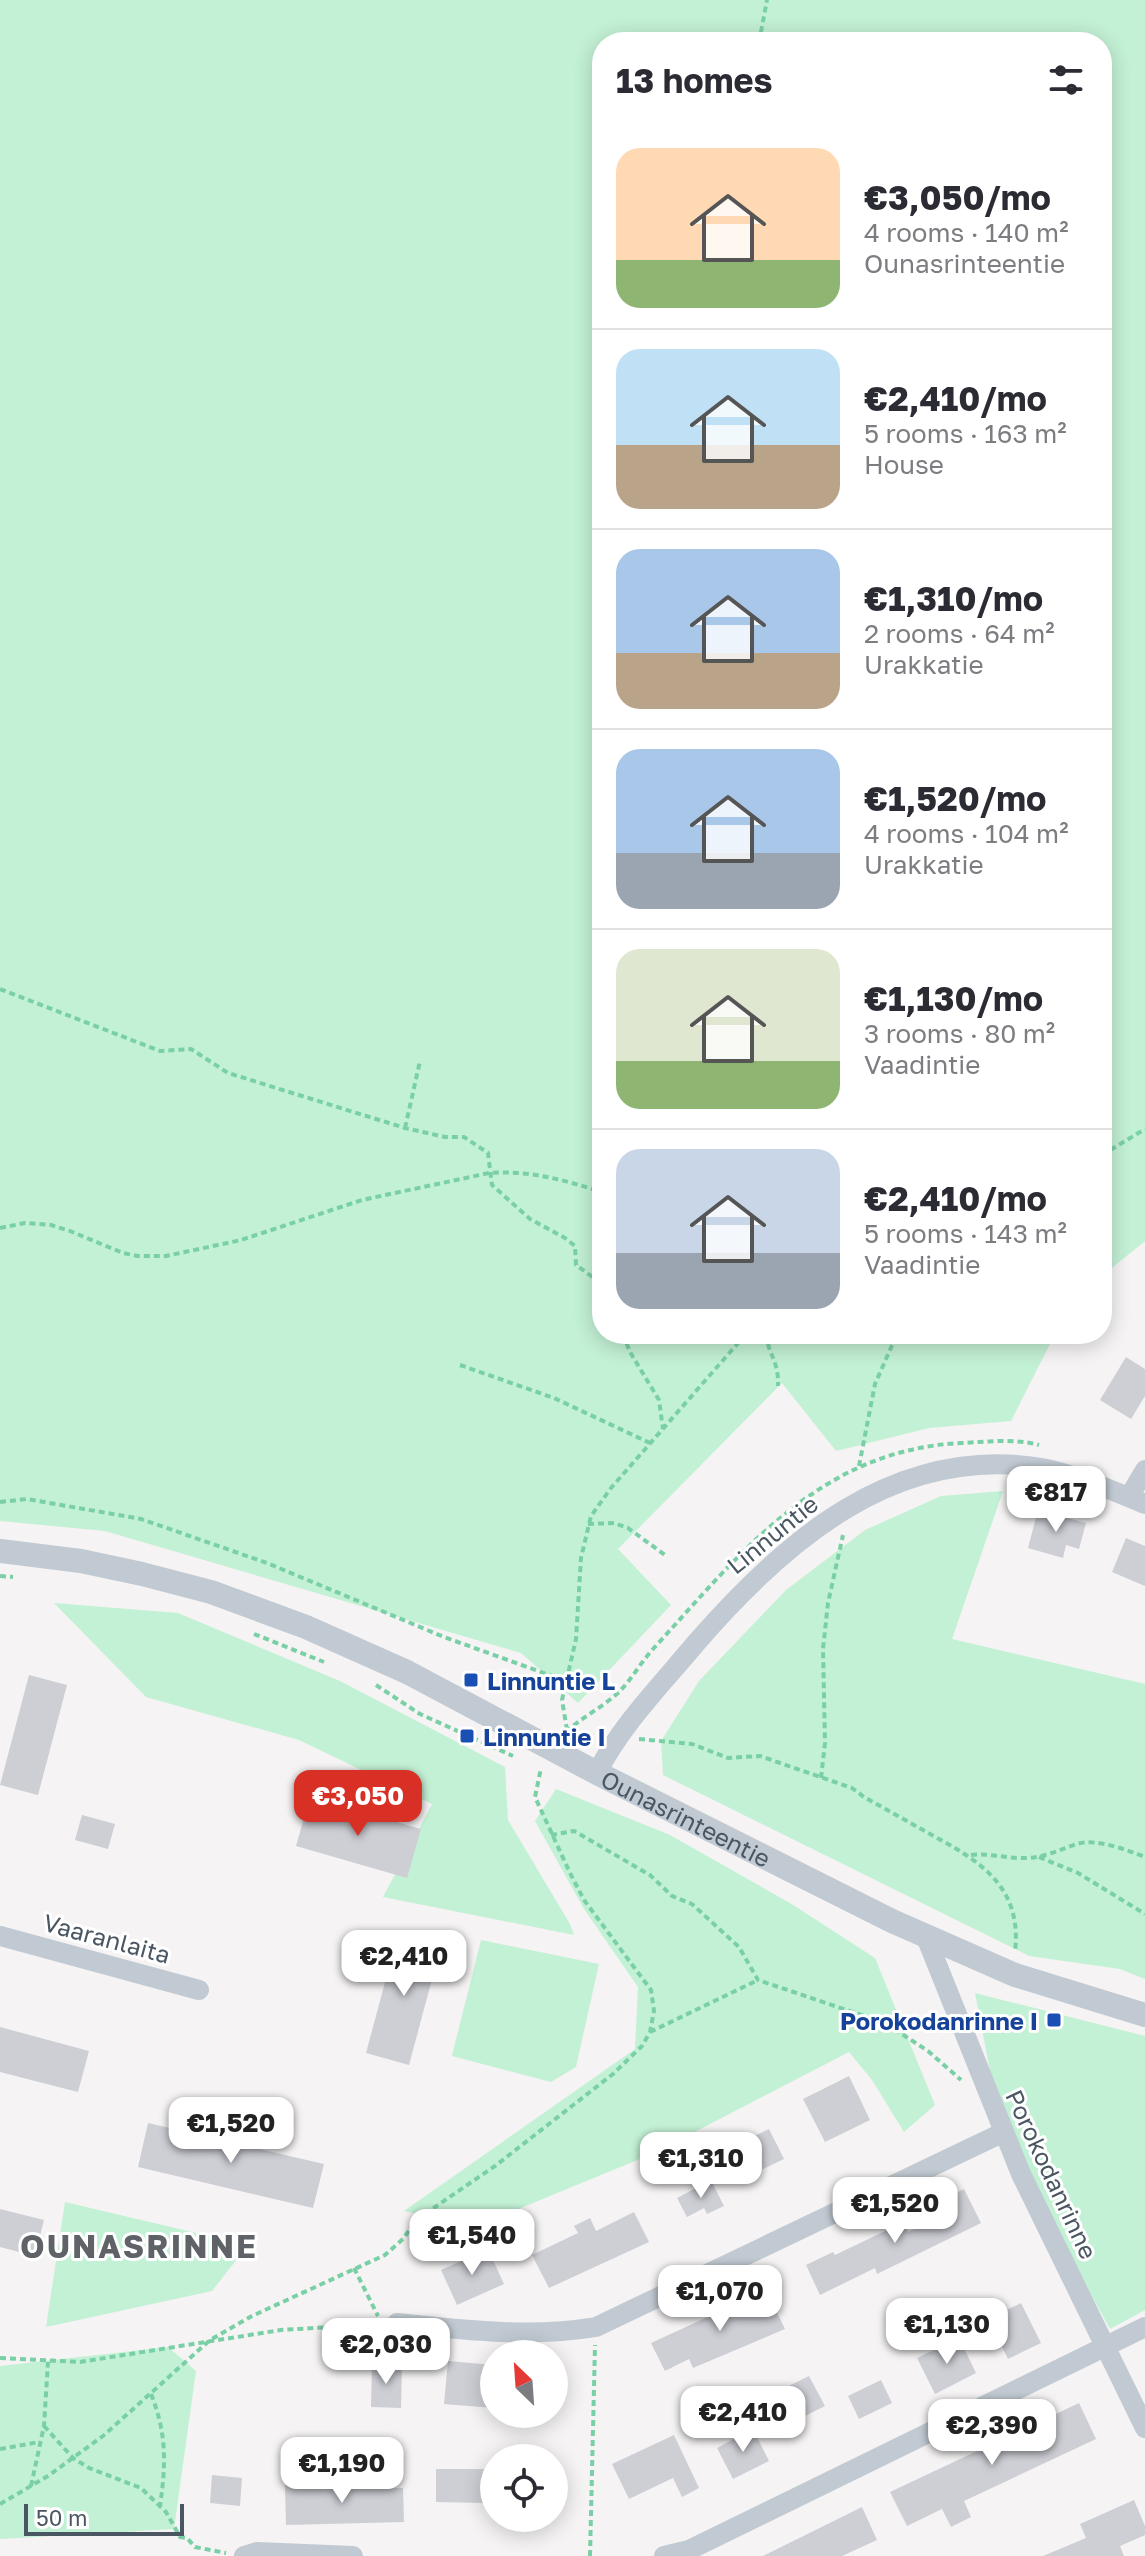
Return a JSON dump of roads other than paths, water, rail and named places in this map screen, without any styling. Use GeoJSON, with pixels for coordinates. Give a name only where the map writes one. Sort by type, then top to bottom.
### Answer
{"type":"FeatureCollection","features":[{"type":"Feature","properties":{"kind":"street","name":"Linnuntie"},"geometry":{"type":"LineString","coordinates":[[597,1773],[621,1733],[734,1600],[801,1538],[842,1511],[909,1477],[941,1468],[1013,1464],[1046,1469],[1137,1501]]}},
{"type":"Feature","properties":{"kind":"street"},"geometry":{"type":"LineString","coordinates":[[1137,1501],[1145,1470]]}},
{"type":"Feature","properties":{"kind":"street","name":"Ounasrinteentie"},"geometry":{"type":"LineString","coordinates":[[0,1551],[81,1561],[142,1574],[211,1592],[306,1627],[407,1672],[753,1853],[926,1937],[1011,1974],[1145,2015]]}},
{"type":"Feature","properties":{"kind":"street","name":"Vaaranlaita"},"geometry":{"type":"LineString","coordinates":[[0,1936],[199,1990]]}},
{"type":"Feature","properties":{"kind":"street","name":"Porokodanrinne"},"geometry":{"type":"LineString","coordinates":[[926,1937],[1002,2133],[1145,2428]]}},
{"type":"Feature","properties":{"kind":"street"},"geometry":{"type":"LineString","coordinates":[[390,2324],[503,2333],[565,2332],[596,2327],[1002,2133]]}},
{"type":"Feature","properties":{"kind":"street"},"geometry":{"type":"LineString","coordinates":[[664,2556],[689,2550],[1145,2327]]}},
{"type":"Feature","properties":{"kind":"street"},"geometry":{"type":"LineString","coordinates":[[244,2556],[257,2552],[353,2556]]}},
{"type":"Feature","properties":{"kind":"place","name":"Linnuntie L"},"geometry":{"type":"Point","coordinates":[471,1680]}},
{"type":"Feature","properties":{"kind":"place","name":"Linnuntie I"},"geometry":{"type":"Point","coordinates":[467,1736]}},
{"type":"Feature","properties":{"kind":"place","name":"Porokodanrinne I"},"geometry":{"type":"Point","coordinates":[1054,2020]}},
{"type":"Feature","properties":{"kind":"district","name":"OUNASRINNE"},"geometry":{"type":"Point","coordinates":[139,2246]}}]}
